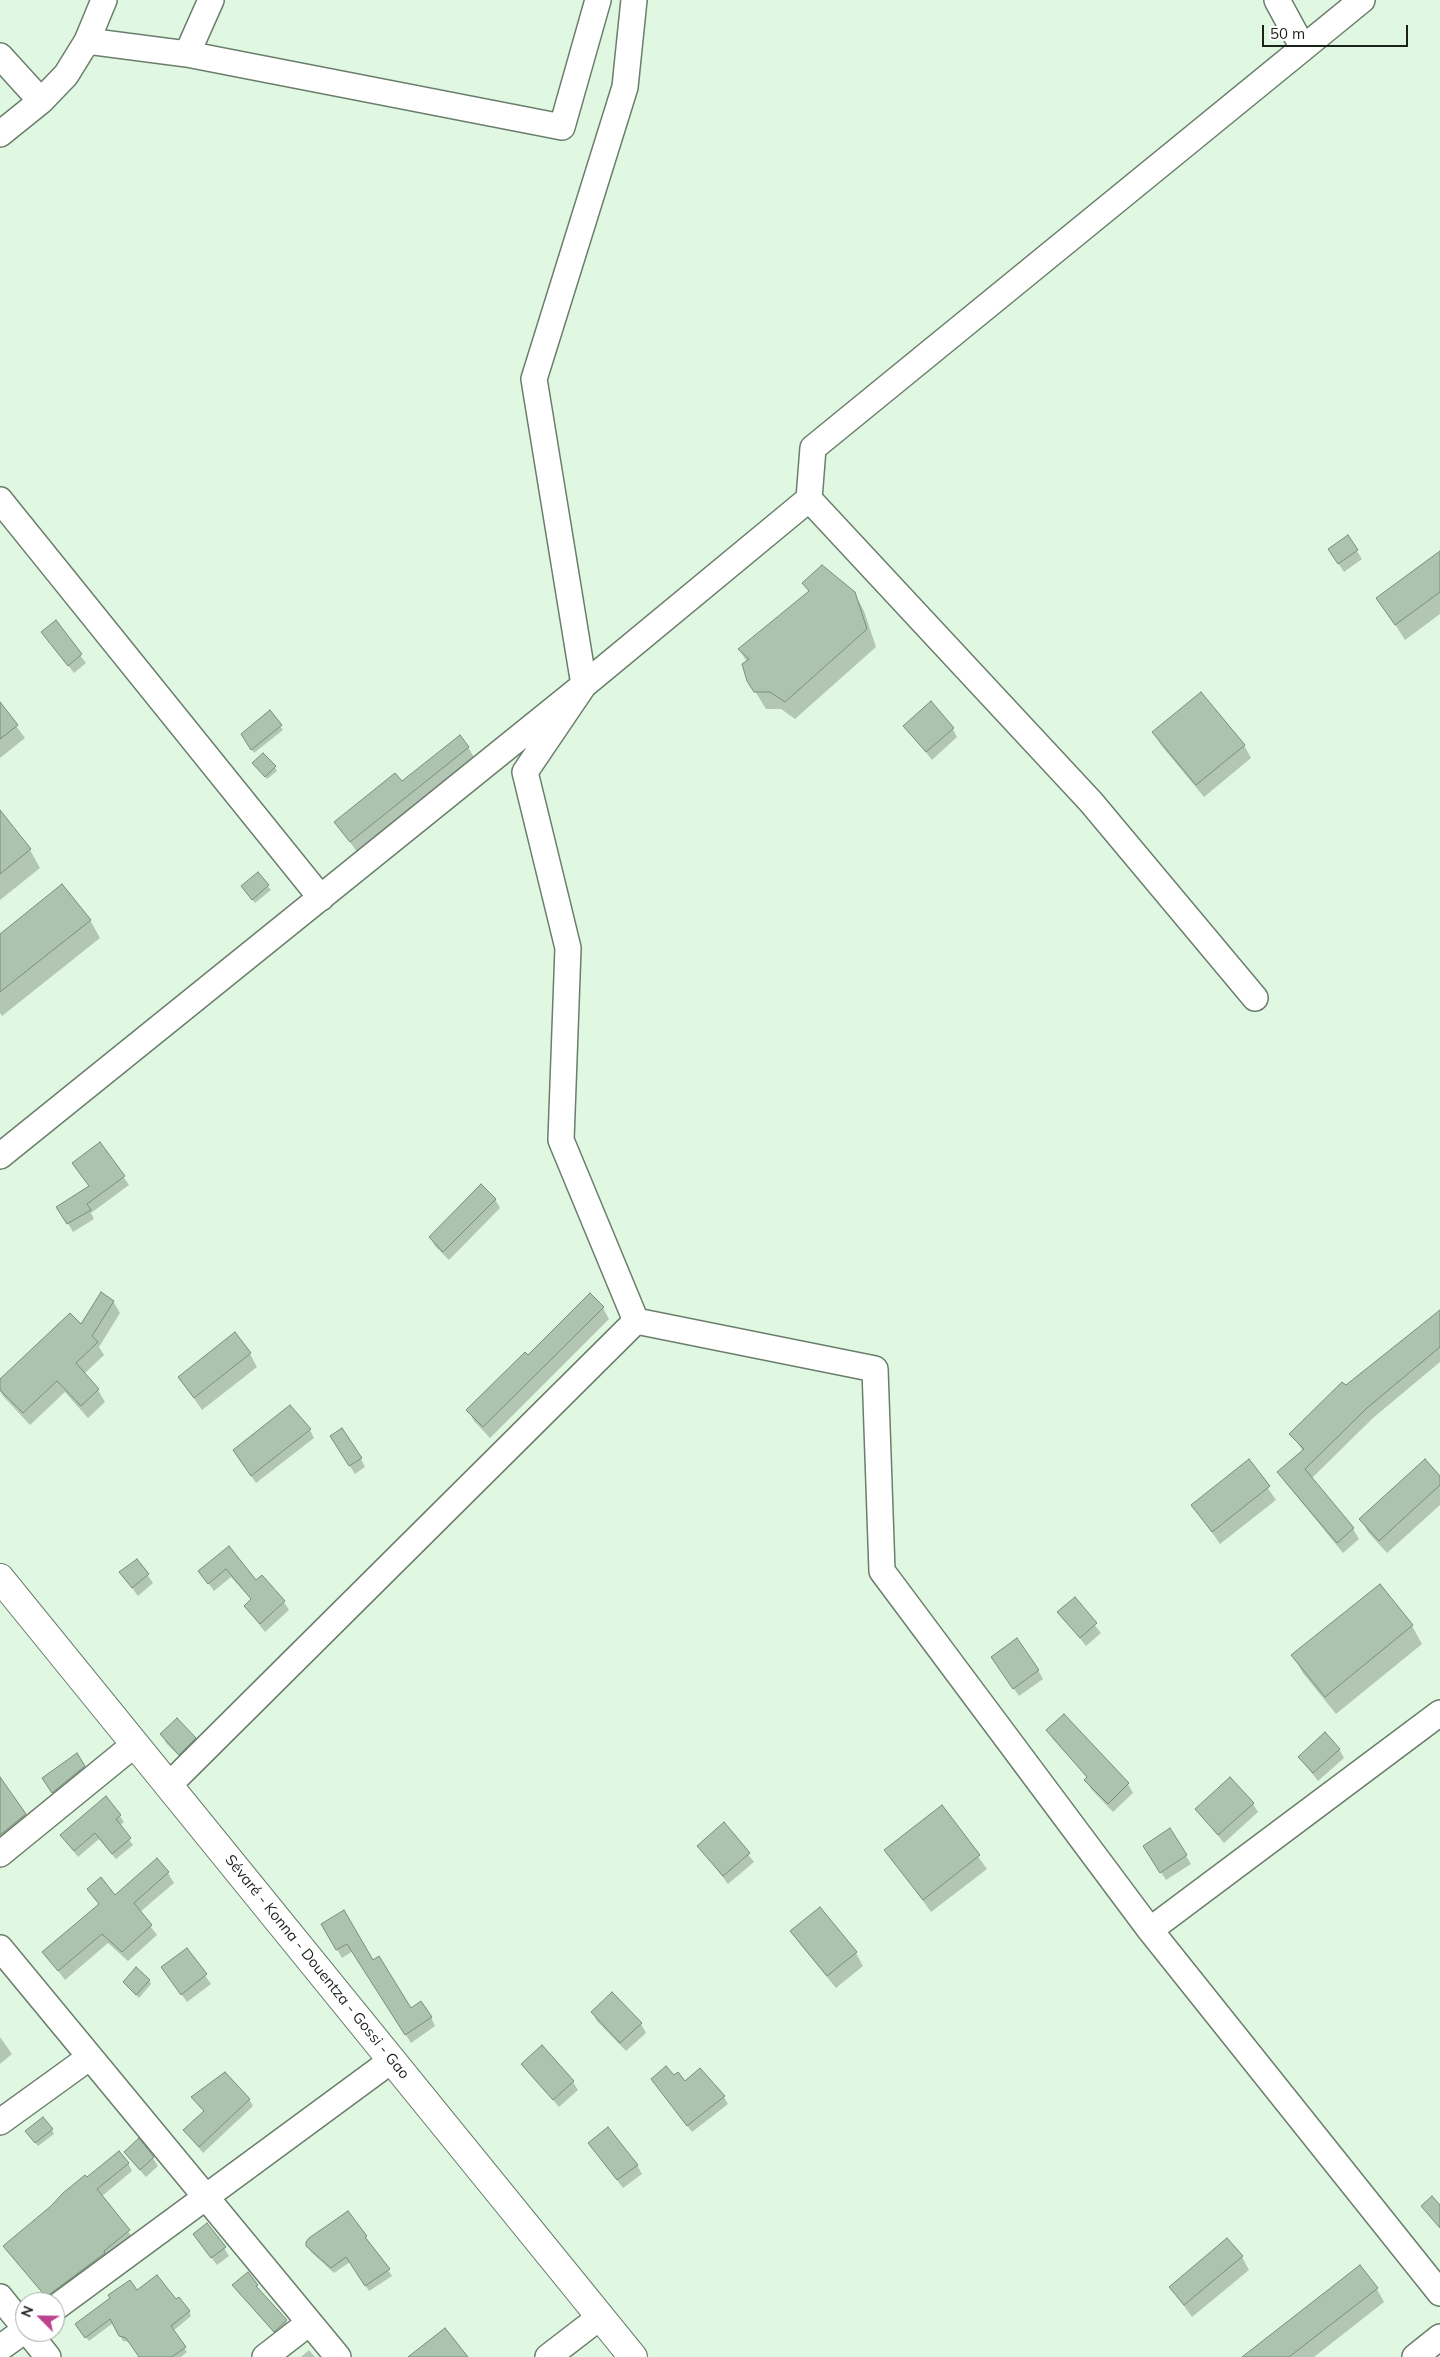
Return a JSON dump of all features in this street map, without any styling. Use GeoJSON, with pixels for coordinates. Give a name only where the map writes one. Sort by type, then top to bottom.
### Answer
{"type":"FeatureCollection","features":[{"type":"Feature","properties":{"kind":"main road","name":"Sévaré - Konna - Douentza - Gossi - Gao"},"geometry":{"type":"LineString","coordinates":[[0,1578],[630,2355]]}},
{"type":"Feature","properties":{"kind":"street"},"geometry":{"type":"LineString","coordinates":[[0,134],[41,101],[66,75],[87,41],[104,0]]}},
{"type":"Feature","properties":{"kind":"street"},"geometry":{"type":"LineString","coordinates":[[188,54],[211,0]]}},
{"type":"Feature","properties":{"kind":"street"},"geometry":{"type":"LineString","coordinates":[[87,41],[188,54],[562,127],[598,0]]}},
{"type":"Feature","properties":{"kind":"street"},"geometry":{"type":"LineString","coordinates":[[634,0],[624,87],[534,379],[584,685],[525,772],[568,948],[561,1140],[636,1321]]}},
{"type":"Feature","properties":{"kind":"street"},"geometry":{"type":"LineString","coordinates":[[1277,0],[1303,48]]}},
{"type":"Feature","properties":{"kind":"street"},"geometry":{"type":"LineString","coordinates":[[0,1156],[584,685],[808,499],[813,448],[1362,0]]}},
{"type":"Feature","properties":{"kind":"street"},"geometry":{"type":"LineString","coordinates":[[0,56],[41,101]]}},
{"type":"Feature","properties":{"kind":"street"},"geometry":{"type":"LineString","coordinates":[[808,499],[1091,802],[1255,998]]}},
{"type":"Feature","properties":{"kind":"street"},"geometry":{"type":"LineString","coordinates":[[0,500],[321,898]]}},
{"type":"Feature","properties":{"kind":"street"},"geometry":{"type":"LineString","coordinates":[[169,1786],[636,1321]]}},
{"type":"Feature","properties":{"kind":"street"},"geometry":{"type":"LineString","coordinates":[[636,1321],[875,1369],[882,1571],[1150,1930],[1440,2293]]}},
{"type":"Feature","properties":{"kind":"street"},"geometry":{"type":"LineString","coordinates":[[1150,1930],[1440,1713]]}},
{"type":"Feature","properties":{"kind":"street"},"geometry":{"type":"LineString","coordinates":[[0,1854],[135,1744]]}},
{"type":"Feature","properties":{"kind":"street"},"geometry":{"type":"LineString","coordinates":[[0,1948],[338,2357]]}},
{"type":"Feature","properties":{"kind":"street"},"geometry":{"type":"LineString","coordinates":[[0,2122],[90,2057]]}},
{"type":"Feature","properties":{"kind":"street"},"geometry":{"type":"LineString","coordinates":[[65,2301],[392,2060]]}},
{"type":"Feature","properties":{"kind":"street"},"geometry":{"type":"LineString","coordinates":[[0,2297],[15,2316]]}},
{"type":"Feature","properties":{"kind":"street"},"geometry":{"type":"LineString","coordinates":[[548,2357],[600,2317]]}},
{"type":"Feature","properties":{"kind":"street"},"geometry":{"type":"LineString","coordinates":[[265,2357],[310,2323]]}},
{"type":"Feature","properties":{"kind":"street"},"geometry":{"type":"LineString","coordinates":[[1415,2357],[1440,2337]]}},
{"type":"Feature","properties":{"kind":"street"},"geometry":{"type":"LineString","coordinates":[[0,2348],[15,2338]]}},
{"type":"Feature","properties":{"kind":"street"},"geometry":{"type":"LineString","coordinates":[[36,2342],[48,2357]]}},
{"type":"Feature","properties":{"kind":"building"},"geometry":{"type":"Polygon","coordinates":[[[1348,535],[1358,550],[1338,564],[1328,549],[1348,535]]]}},
{"type":"Feature","properties":{"kind":"building"},"geometry":{"type":"Polygon","coordinates":[[[1440,551],[1440,592],[1395,625],[1376,598],[1440,551]]]}},
{"type":"Feature","properties":{"kind":"building"},"geometry":{"type":"Polygon","coordinates":[[[822,565],[855,592],[867,629],[785,702],[770,692],[754,692],[747,681],[742,664],[749,659],[738,649],[809,591],[802,583],[822,565]]]}},
{"type":"Feature","properties":{"kind":"building"},"geometry":{"type":"Polygon","coordinates":[[[56,620],[82,654],[68,666],[41,632],[56,620]]]}},
{"type":"Feature","properties":{"kind":"building"},"geometry":{"type":"Polygon","coordinates":[[[1201,692],[1245,745],[1196,785],[1152,732],[1201,692]]]}},
{"type":"Feature","properties":{"kind":"building"},"geometry":{"type":"Polygon","coordinates":[[[931,701],[954,728],[926,752],[903,726],[931,701]]]}},
{"type":"Feature","properties":{"kind":"building"},"geometry":{"type":"Polygon","coordinates":[[[0,702],[18,725],[0,739],[0,702]]]}},
{"type":"Feature","properties":{"kind":"building"},"geometry":{"type":"Polygon","coordinates":[[[270,710],[282,725],[251,750],[241,734],[270,710]]]}},
{"type":"Feature","properties":{"kind":"building"},"geometry":{"type":"Polygon","coordinates":[[[460,735],[469,747],[350,842],[334,822],[395,773],[402,781],[460,735]]]}},
{"type":"Feature","properties":{"kind":"building"},"geometry":{"type":"Polygon","coordinates":[[[263,753],[276,766],[265,777],[252,763],[263,753]]]}},
{"type":"Feature","properties":{"kind":"building"},"geometry":{"type":"Polygon","coordinates":[[[0,810],[31,849],[0,874],[0,810]]]}},
{"type":"Feature","properties":{"kind":"building"},"geometry":{"type":"Polygon","coordinates":[[[258,872],[269,885],[252,900],[241,886],[258,872]]]}},
{"type":"Feature","properties":{"kind":"building"},"geometry":{"type":"Polygon","coordinates":[[[62,884],[91,920],[0,992],[0,934],[62,884]]]}},
{"type":"Feature","properties":{"kind":"building"},"geometry":{"type":"Polygon","coordinates":[[[100,1142],[125,1176],[87,1204],[91,1210],[67,1224],[56,1207],[89,1186],[72,1163],[100,1142]]]}},
{"type":"Feature","properties":{"kind":"building"},"geometry":{"type":"Polygon","coordinates":[[[481,1184],[496,1199],[443,1252],[429,1237],[481,1184]]]}},
{"type":"Feature","properties":{"kind":"building"},"geometry":{"type":"Polygon","coordinates":[[[101,1292],[114,1301],[92,1336],[98,1342],[76,1363],[99,1389],[81,1406],[57,1381],[23,1413],[0,1390],[0,1379],[70,1313],[81,1324],[101,1292]]]}},
{"type":"Feature","properties":{"kind":"building"},"geometry":{"type":"Polygon","coordinates":[[[590,1293],[604,1307],[483,1427],[466,1410],[525,1352],[528,1355],[590,1293]]]}},
{"type":"Feature","properties":{"kind":"building"},"geometry":{"type":"Polygon","coordinates":[[[1440,1310],[1440,1347],[1367,1408],[1305,1469],[1354,1528],[1337,1543],[1277,1472],[1304,1449],[1289,1434],[1342,1382],[1346,1385],[1440,1310]]]}},
{"type":"Feature","properties":{"kind":"building"},"geometry":{"type":"Polygon","coordinates":[[[235,1332],[251,1353],[194,1398],[178,1377],[235,1332]]]}},
{"type":"Feature","properties":{"kind":"building"},"geometry":{"type":"Polygon","coordinates":[[[290,1405],[311,1429],[251,1476],[233,1450],[290,1405]]]}},
{"type":"Feature","properties":{"kind":"building"},"geometry":{"type":"Polygon","coordinates":[[[342,1428],[362,1458],[349,1466],[330,1436],[342,1428]]]}},
{"type":"Feature","properties":{"kind":"building"},"geometry":{"type":"Polygon","coordinates":[[[1249,1459],[1270,1486],[1212,1532],[1191,1505],[1249,1459]]]}},
{"type":"Feature","properties":{"kind":"building"},"geometry":{"type":"Polygon","coordinates":[[[1425,1459],[1440,1476],[1440,1485],[1379,1541],[1359,1519],[1425,1459]]]}},
{"type":"Feature","properties":{"kind":"building"},"geometry":{"type":"Polygon","coordinates":[[[229,1546],[256,1580],[262,1575],[285,1601],[260,1624],[244,1606],[251,1599],[226,1569],[208,1584],[198,1571],[229,1546]]]}},
{"type":"Feature","properties":{"kind":"building"},"geometry":{"type":"Polygon","coordinates":[[[137,1559],[149,1574],[132,1588],[119,1572],[137,1559]]]}},
{"type":"Feature","properties":{"kind":"building"},"geometry":{"type":"Polygon","coordinates":[[[1380,1584],[1413,1625],[1325,1697],[1291,1655],[1380,1584]]]}},
{"type":"Feature","properties":{"kind":"building"},"geometry":{"type":"Polygon","coordinates":[[[1075,1597],[1097,1623],[1080,1638],[1057,1612],[1075,1597]]]}},
{"type":"Feature","properties":{"kind":"building"},"geometry":{"type":"Polygon","coordinates":[[[1017,1638],[1039,1670],[1013,1689],[991,1657],[1017,1638]]]}},
{"type":"Feature","properties":{"kind":"building"},"geometry":{"type":"Polygon","coordinates":[[[1064,1714],[1129,1783],[1108,1804],[1084,1780],[1087,1777],[1046,1730],[1064,1714]]]}},
{"type":"Feature","properties":{"kind":"building"},"geometry":{"type":"Polygon","coordinates":[[[177,1718],[196,1738],[179,1755],[160,1734],[177,1718]]]}},
{"type":"Feature","properties":{"kind":"building"},"geometry":{"type":"Polygon","coordinates":[[[1325,1732],[1340,1749],[1313,1773],[1298,1757],[1325,1732]]]}},
{"type":"Feature","properties":{"kind":"building"},"geometry":{"type":"Polygon","coordinates":[[[77,1753],[85,1766],[52,1793],[42,1778],[77,1753]]]}},
{"type":"Feature","properties":{"kind":"building"},"geometry":{"type":"Polygon","coordinates":[[[0,1777],[26,1814],[0,1835],[0,1777]]]}},
{"type":"Feature","properties":{"kind":"building"},"geometry":{"type":"Polygon","coordinates":[[[1230,1777],[1254,1803],[1218,1835],[1195,1809],[1230,1777]]]}},
{"type":"Feature","properties":{"kind":"building"},"geometry":{"type":"Polygon","coordinates":[[[106,1796],[121,1815],[116,1819],[131,1838],[112,1854],[95,1833],[74,1851],[60,1835],[106,1796]]]}},
{"type":"Feature","properties":{"kind":"building"},"geometry":{"type":"Polygon","coordinates":[[[942,1805],[980,1855],[923,1900],[884,1850],[942,1805]]]}},
{"type":"Feature","properties":{"kind":"building"},"geometry":{"type":"Polygon","coordinates":[[[724,1822],[750,1853],[723,1876],[697,1846],[724,1822]]]}},
{"type":"Feature","properties":{"kind":"building"},"geometry":{"type":"Polygon","coordinates":[[[1170,1828],[1187,1855],[1160,1873],[1143,1846],[1170,1828]]]}},
{"type":"Feature","properties":{"kind":"building"},"geometry":{"type":"Polygon","coordinates":[[[157,1858],[169,1872],[134,1903],[152,1925],[122,1952],[102,1934],[58,1971],[42,1952],[99,1904],[87,1889],[101,1877],[115,1895],[157,1858]]]}},
{"type":"Feature","properties":{"kind":"building"},"geometry":{"type":"Polygon","coordinates":[[[820,1907],[857,1952],[827,1976],[790,1931],[820,1907]]]}},
{"type":"Feature","properties":{"kind":"building"},"geometry":{"type":"Polygon","coordinates":[[[344,1910],[373,1960],[379,1956],[411,2008],[421,2001],[432,2017],[405,2035],[347,1944],[336,1950],[321,1924],[344,1910]]]}},
{"type":"Feature","properties":{"kind":"building"},"geometry":{"type":"Polygon","coordinates":[[[187,1948],[207,1974],[181,1995],[161,1967],[187,1948]]]}},
{"type":"Feature","properties":{"kind":"building"},"geometry":{"type":"Polygon","coordinates":[[[136,1967],[150,1980],[136,1995],[123,1982],[136,1967]]]}},
{"type":"Feature","properties":{"kind":"building"},"geometry":{"type":"Polygon","coordinates":[[[612,1992],[642,2023],[620,2043],[591,2012],[612,1992]]]}},
{"type":"Feature","properties":{"kind":"building"},"geometry":{"type":"Polygon","coordinates":[[[542,2045],[574,2081],[553,2100],[521,2064],[542,2045]]]}},
{"type":"Feature","properties":{"kind":"building"},"geometry":{"type":"Polygon","coordinates":[[[666,2066],[674,2075],[678,2072],[685,2081],[700,2068],[725,2096],[687,2126],[651,2079],[666,2066]]]}},
{"type":"Feature","properties":{"kind":"building"},"geometry":{"type":"Polygon","coordinates":[[[225,2072],[250,2099],[199,2147],[183,2130],[204,2111],[191,2097],[225,2072]]]}},
{"type":"Feature","properties":{"kind":"building"},"geometry":{"type":"Polygon","coordinates":[[[43,2117],[53,2129],[35,2143],[25,2131],[43,2117]]]}},
{"type":"Feature","properties":{"kind":"building"},"geometry":{"type":"Polygon","coordinates":[[[608,2127],[638,2165],[617,2180],[588,2143],[608,2127]]]}},
{"type":"Feature","properties":{"kind":"building"},"geometry":{"type":"Polygon","coordinates":[[[139,2138],[154,2157],[140,2170],[124,2152],[139,2138]]]}},
{"type":"Feature","properties":{"kind":"building"},"geometry":{"type":"Polygon","coordinates":[[[119,2151],[129,2163],[97,2189],[130,2230],[104,2251],[105,2253],[53,2292],[42,2292],[3,2246],[51,2206],[63,2193],[85,2175],[87,2177],[119,2151]]]}},
{"type":"Feature","properties":{"kind":"building"},"geometry":{"type":"Polygon","coordinates":[[[1432,2196],[1440,2205],[1440,2228],[1421,2206],[1432,2196]]]}},
{"type":"Feature","properties":{"kind":"building"},"geometry":{"type":"Polygon","coordinates":[[[348,2211],[390,2269],[365,2286],[346,2257],[331,2268],[306,2246],[309,2238],[348,2211]]]}},
{"type":"Feature","properties":{"kind":"building"},"geometry":{"type":"Polygon","coordinates":[[[207,2223],[226,2247],[211,2258],[193,2234],[207,2223]]]}},
{"type":"Feature","properties":{"kind":"building"},"geometry":{"type":"Polygon","coordinates":[[[1227,2238],[1243,2256],[1184,2305],[1169,2287],[1227,2238]]]}},
{"type":"Feature","properties":{"kind":"building"},"geometry":{"type":"Polygon","coordinates":[[[1360,2265],[1378,2288],[1289,2357],[1242,2357],[1360,2265]]]}},
{"type":"Feature","properties":{"kind":"building"},"geometry":{"type":"Polygon","coordinates":[[[248,2272],[258,2285],[256,2286],[287,2320],[274,2332],[232,2285],[248,2272]]]}},
{"type":"Feature","properties":{"kind":"building"},"geometry":{"type":"Polygon","coordinates":[[[157,2275],[176,2299],[179,2297],[190,2311],[171,2326],[186,2347],[172,2357],[139,2357],[126,2338],[119,2336],[110,2319],[85,2338],[75,2324],[110,2298],[108,2295],[130,2280],[137,2290],[157,2275]]]}},
{"type":"Feature","properties":{"kind":"building"},"geometry":{"type":"Polygon","coordinates":[[[445,2328],[468,2357],[408,2357],[445,2328]]]}}]}
